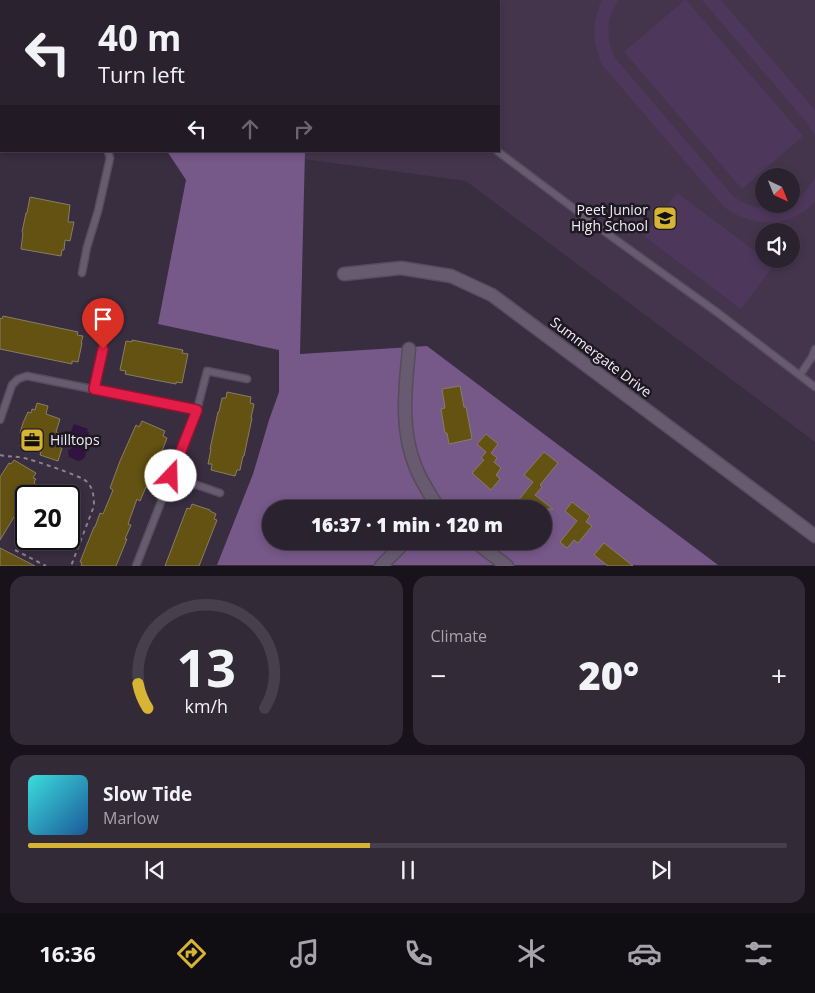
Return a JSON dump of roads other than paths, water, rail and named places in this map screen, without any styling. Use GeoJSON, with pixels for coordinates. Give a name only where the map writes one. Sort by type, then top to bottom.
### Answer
{"type":"FeatureCollection","features":[{"type":"Feature","properties":{"kind":"street","name":"Summergate Drive"},"geometry":{"type":"LineString","coordinates":[[344,274],[401,268],[451,276],[492,295],[815,536]]}},
{"type":"Feature","properties":{"kind":"street"},"geometry":{"type":"LineString","coordinates":[[409,349],[405,422],[416,468],[433,500]]}},
{"type":"Feature","properties":{"kind":"street"},"geometry":{"type":"LineString","coordinates":[[381,566],[397,550]]}},
{"type":"Feature","properties":{"kind":"street"},"geometry":{"type":"LineString","coordinates":[[486,550],[507,566]]}},
{"type":"Feature","properties":{"kind":"lane"},"geometry":{"type":"LineString","coordinates":[[82,273],[110,158],[108,152]]}},
{"type":"Feature","properties":{"kind":"lane"},"geometry":{"type":"LineString","coordinates":[[498,152],[815,387]]}},
{"type":"Feature","properties":{"kind":"lane"},"geometry":{"type":"LineString","coordinates":[[94,389],[103,349]]}},
{"type":"Feature","properties":{"kind":"lane"},"geometry":{"type":"LineString","coordinates":[[800,375],[815,349]]}},
{"type":"Feature","properties":{"kind":"lane"},"geometry":{"type":"LineString","coordinates":[[136,566],[197,410],[207,371],[247,379]]}},
{"type":"Feature","properties":{"kind":"lane"},"geometry":{"type":"LineString","coordinates":[[0,420],[2,409],[12,385],[18,378],[27,376],[197,410]]}},
{"type":"Feature","properties":{"kind":"lane"},"geometry":{"type":"LineString","coordinates":[[171,476],[220,493]]}},
{"type":"Feature","properties":{"kind":"place","name":"Peet Junior High School"},"geometry":{"type":"Point","coordinates":[665,218]}},
{"type":"Feature","properties":{"kind":"place","name":"Hilltops"},"geometry":{"type":"Point","coordinates":[32,440]}}]}
